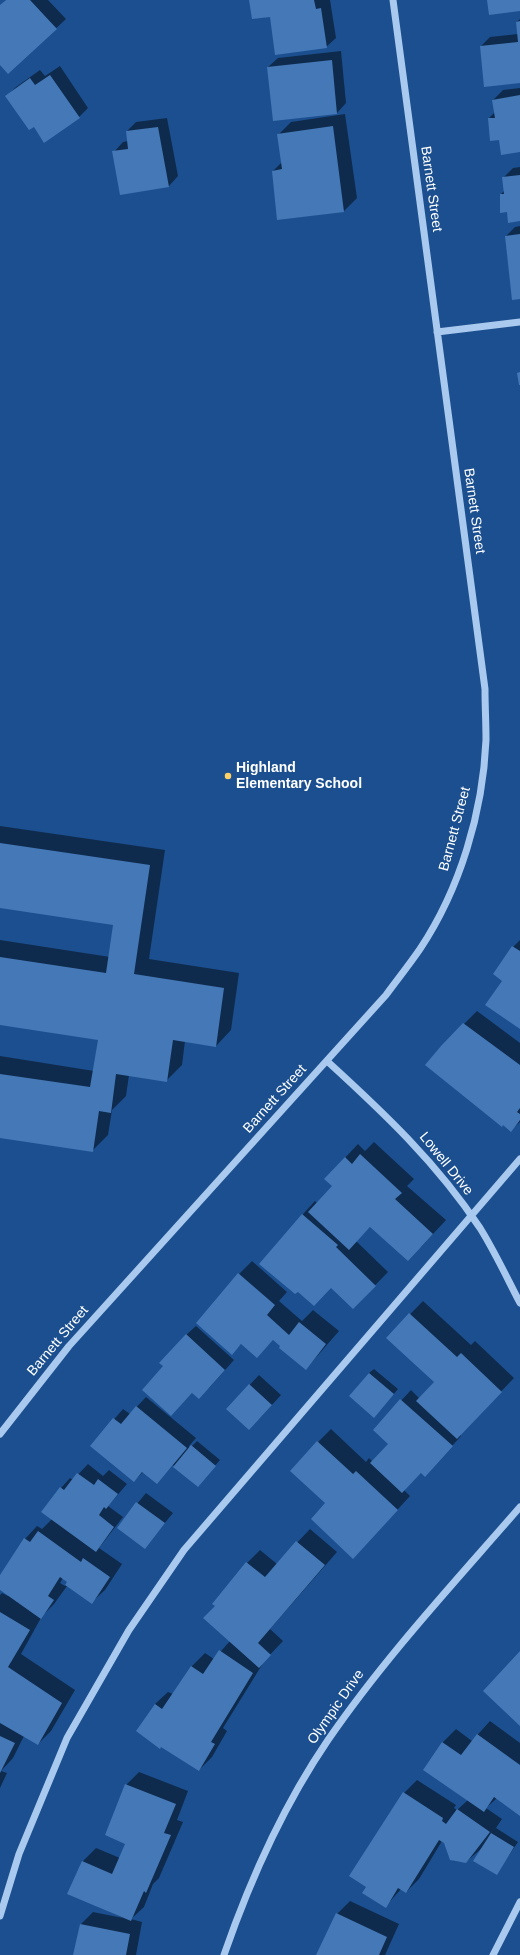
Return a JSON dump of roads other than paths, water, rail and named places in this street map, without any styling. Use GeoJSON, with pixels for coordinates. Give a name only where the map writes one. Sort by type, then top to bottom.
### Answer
{"type":"FeatureCollection","features":[{"type":"Feature","properties":{"kind":"street","name":"Barnett Street"},"geometry":{"type":"LineString","coordinates":[[0,1434],[69,1346],[386,996],[421,948],[446,903],[464,856],[479,798],[486,740],[485,689],[393,0]]}},
{"type":"Feature","properties":{"kind":"street"},"geometry":{"type":"LineString","coordinates":[[437,332],[520,322]]}},
{"type":"Feature","properties":{"kind":"street","name":"Lowell Drive"},"geometry":{"type":"LineString","coordinates":[[327,1061],[387,1116],[437,1170],[480,1229],[520,1303]]}},
{"type":"Feature","properties":{"kind":"street"},"geometry":{"type":"LineString","coordinates":[[0,1916],[19,1854],[67,1738],[129,1630],[184,1550],[520,1159]]}},
{"type":"Feature","properties":{"kind":"street","name":"Olympic Drive"},"geometry":{"type":"LineString","coordinates":[[224,1955],[244,1899],[285,1811],[327,1741],[374,1675],[520,1506]]}},
{"type":"Feature","properties":{"kind":"street"},"geometry":{"type":"LineString","coordinates":[[493,1955],[520,1902]]}},
{"type":"Feature","properties":{"kind":"place","name":"Highland Elementary School"},"geometry":{"type":"Point","coordinates":[228,776]}}]}
